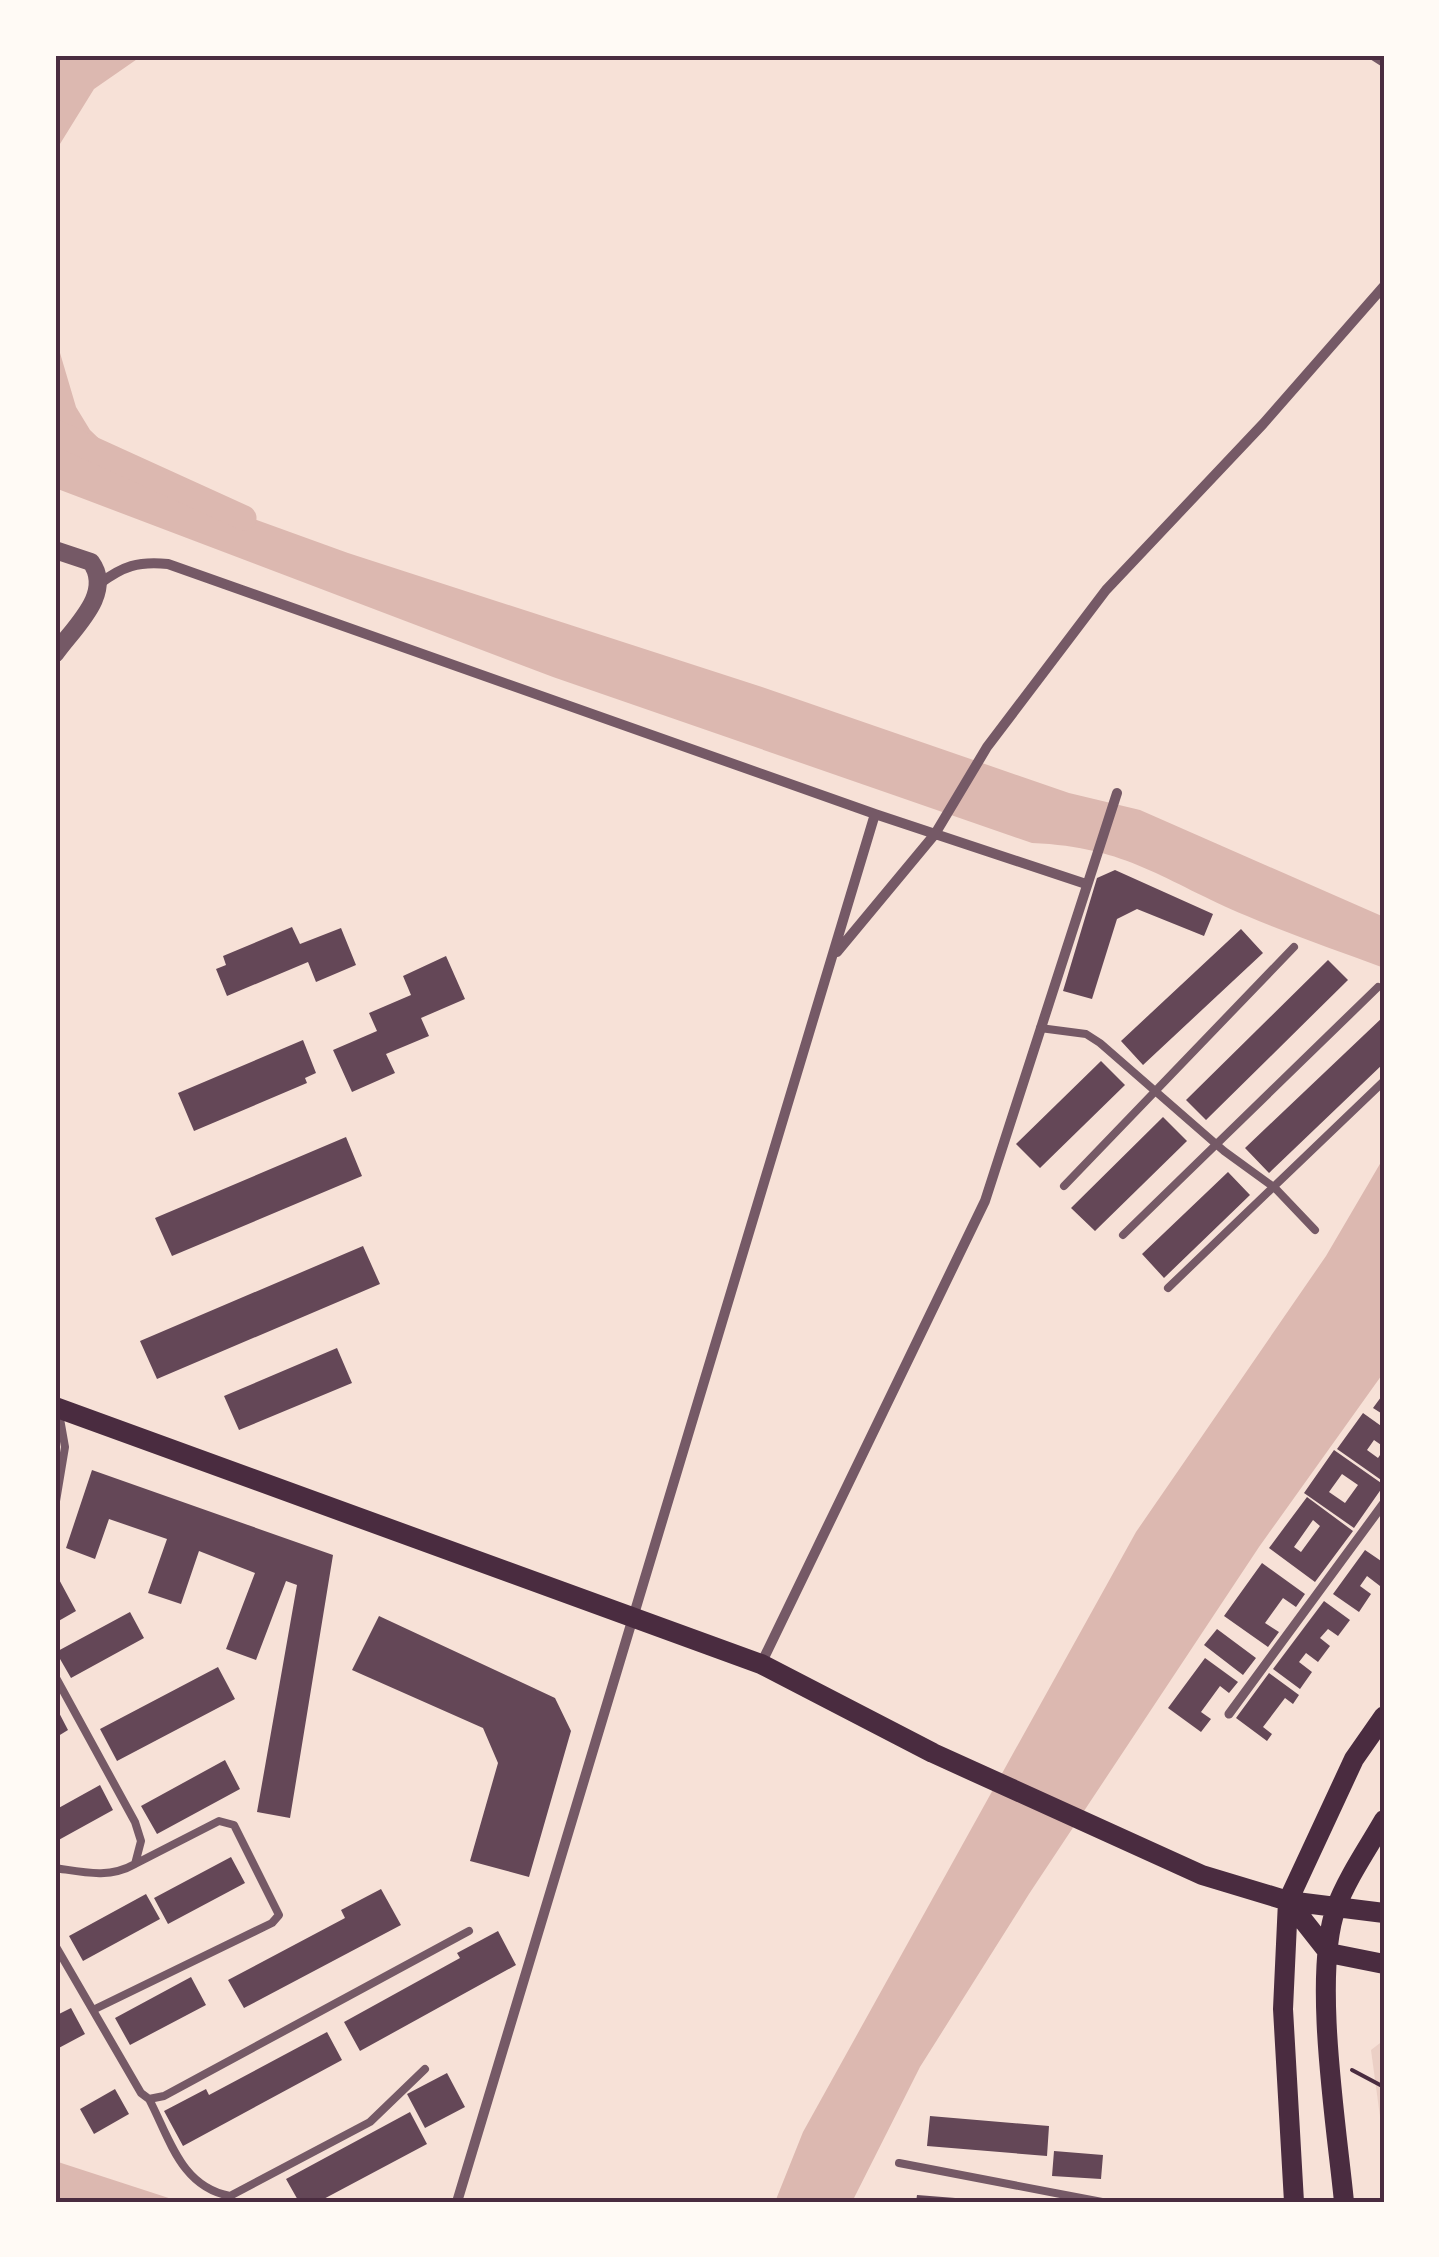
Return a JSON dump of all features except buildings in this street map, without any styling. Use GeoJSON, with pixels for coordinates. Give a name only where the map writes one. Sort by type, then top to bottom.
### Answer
{"type":"FeatureCollection","features":[{"type":"Feature","properties":{"kind":"main road"},"geometry":{"type":"LineString","coordinates":[[56,1407],[634,1621],[761,1664],[933,1753],[1202,1876],[1288,1901],[1335,1910],[1384,1913]]}},
{"type":"Feature","properties":{"kind":"main road"},"geometry":{"type":"LineString","coordinates":[[1294,2202],[1283,2009],[1288,1901],[1354,1759],[1384,1716]]}},
{"type":"Feature","properties":{"kind":"main road"},"geometry":{"type":"LineString","coordinates":[[1344,2202],[1330,2059],[1329,1953],[1335,1910],[1384,1820]]}},
{"type":"Feature","properties":{"kind":"main road"},"geometry":{"type":"LineString","coordinates":[[1288,1901],[1329,1953],[1384,1964]]}},
{"type":"Feature","properties":{"kind":"street"},"geometry":{"type":"LineString","coordinates":[[1372,55],[1384,62]]}},
{"type":"Feature","properties":{"kind":"street"},"geometry":{"type":"LineString","coordinates":[[833,956],[934,834],[984,751],[1106,590],[1263,424],[1384,286]]}},
{"type":"Feature","properties":{"kind":"street"},"geometry":{"type":"LineString","coordinates":[[55,550],[90,562],[99,584],[95,601],[55,654]]}},
{"type":"Feature","properties":{"kind":"street"},"geometry":{"type":"LineString","coordinates":[[99,584],[122,567],[143,562],[168,564],[876,814],[1086,884]]}},
{"type":"Feature","properties":{"kind":"street"},"geometry":{"type":"LineString","coordinates":[[761,1664],[984,1202],[1118,793]]}},
{"type":"Feature","properties":{"kind":"street"},"geometry":{"type":"LineString","coordinates":[[457,2202],[876,814]]}},
{"type":"Feature","properties":{"kind":"street"},"geometry":{"type":"LineString","coordinates":[[1229,1714],[1384,1503]]}},
{"type":"Feature","properties":{"kind":"lane"},"geometry":{"type":"LineString","coordinates":[[1064,1186],[1294,947]]}},
{"type":"Feature","properties":{"kind":"lane"},"geometry":{"type":"LineString","coordinates":[[1123,1236],[1378,987]]}},
{"type":"Feature","properties":{"kind":"lane"},"geometry":{"type":"LineString","coordinates":[[1040,1028],[1086,1034],[1218,1146],[1276,1188],[1314,1230]]}},
{"type":"Feature","properties":{"kind":"lane"},"geometry":{"type":"LineString","coordinates":[[1168,1288],[1384,1082]]}},
{"type":"Feature","properties":{"kind":"lane"},"geometry":{"type":"LineString","coordinates":[[55,1507],[64,1476],[65,1446],[56,1407]]}},
{"type":"Feature","properties":{"kind":"lane"},"geometry":{"type":"LineString","coordinates":[[55,1676],[135,1822],[141,1841],[135,1864]]}},
{"type":"Feature","properties":{"kind":"lane"},"geometry":{"type":"LineString","coordinates":[[55,1868],[95,1874],[122,1872],[219,1821],[234,1825],[279,1915],[272,1923],[93,2010]]}},
{"type":"Feature","properties":{"kind":"lane"},"geometry":{"type":"LineString","coordinates":[[149,2099],[164,2096],[469,1931]]}},
{"type":"Feature","properties":{"kind":"lane"},"geometry":{"type":"LineString","coordinates":[[55,1946],[140,2093],[149,2099],[192,2180],[212,2193],[230,2196],[370,2122],[424,2069]]}},
{"type":"Feature","properties":{"kind":"lane"},"geometry":{"type":"LineString","coordinates":[[899,2163],[1041,2198],[1102,2202]]}},
{"type":"Feature","properties":{"kind":"path"},"geometry":{"type":"LineString","coordinates":[[1330,2059],[1384,2086]]}},
{"type":"Feature","properties":{"kind":"shaded area"},"geometry":{"type":"Polygon","coordinates":[[[55,55],[143,55],[94,89],[55,152],[55,55]]]}},
{"type":"Feature","properties":{"kind":"shaded area"},"geometry":{"type":"Polygon","coordinates":[[[55,336],[76,407],[90,430],[140,478],[348,553],[762,687],[1069,793],[1140,810],[1384,917],[1384,968],[1247,916],[1121,859],[1095,851],[1032,843],[553,677],[55,488],[55,336]]]}},
{"type":"Feature","properties":{"kind":"shaded area"},"geometry":{"type":"Polygon","coordinates":[[[1384,1157],[1384,1372],[1259,1547],[1029,1894],[920,2067],[852,2202],[775,2202],[803,2132],[1136,1532],[1326,1256],[1384,1157]]]}},
{"type":"Feature","properties":{"kind":"shaded area"},"geometry":{"type":"Polygon","coordinates":[[[1384,2040],[1384,2146],[1371,2050],[1384,2040]]]}},
{"type":"Feature","properties":{"kind":"shaded area"},"geometry":{"type":"Polygon","coordinates":[[[55,2161],[181,2202],[55,2202],[55,2161]]]}},
{"type":"Feature","properties":{"kind":"waterway"},"geometry":{"type":"LineString","coordinates":[[55,432],[244,518]]}}]}
